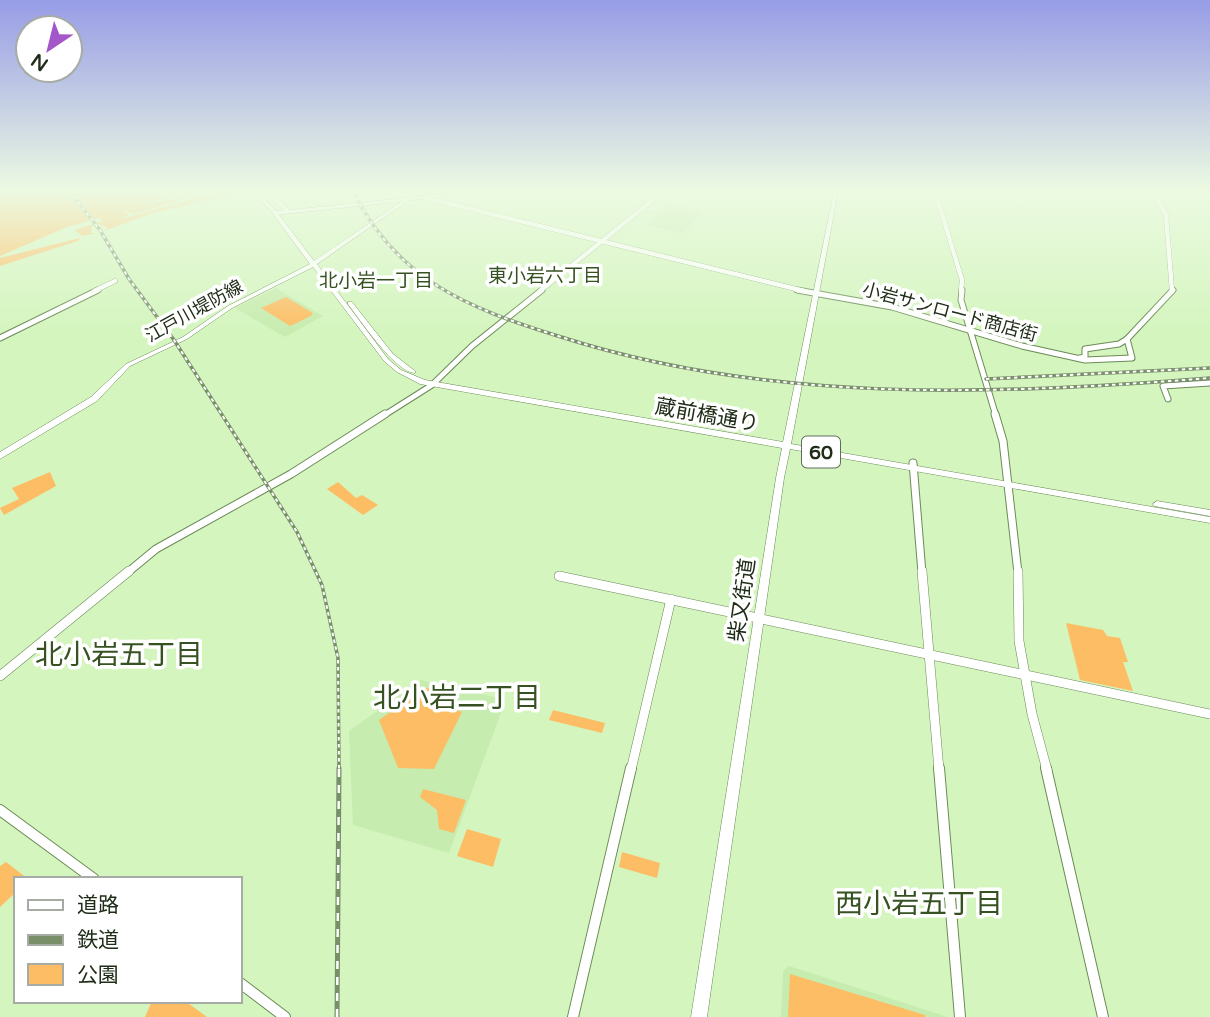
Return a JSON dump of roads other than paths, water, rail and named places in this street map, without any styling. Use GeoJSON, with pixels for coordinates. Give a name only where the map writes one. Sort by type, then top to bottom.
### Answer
{"type":"FeatureCollection","features":[{"type":"Feature","properties":{"kind":"main road","name":"蔵前橋通り"},"geometry":{"type":"LineString","coordinates":[[297,238],[392,366],[434,382],[1210,520]]}},
{"type":"Feature","properties":{"kind":"main road","name":"江戸川堤防線"},"geometry":{"type":"LineString","coordinates":[[0,456],[94,399],[128,365],[185,338],[223,311],[316,263],[351,238]]}},
{"type":"Feature","properties":{"kind":"main road","name":"柴又街道"},"geometry":{"type":"LineString","coordinates":[[699,1017],[786,443],[826,238]]}},
{"type":"Feature","properties":{"kind":"main road","name":"蔵前橋通り"},"geometry":{"type":"LineString","coordinates":[[1009,483],[1210,513]]}},
{"type":"Feature","properties":{"kind":"street","name":"小岩サンロード商店街"},"geometry":{"type":"LineString","coordinates":[[589,238],[815,294],[892,307],[972,332],[1091,361],[1130,359],[1132,351]]}},
{"type":"Feature","properties":{"kind":"street"},"geometry":{"type":"LineString","coordinates":[[0,676],[156,549],[291,474],[434,382],[471,346],[607,238]]}},
{"type":"Feature","properties":{"kind":"street"},"geometry":{"type":"LineString","coordinates":[[950,238],[962,280],[961,300],[999,426],[1018,562],[1018,634],[1025,674],[1103,1017]]}},
{"type":"Feature","properties":{"kind":"street"},"geometry":{"type":"LineString","coordinates":[[1077,358],[1085,357],[1085,349],[1116,344],[1127,339],[1174,287],[1169,238]]}},
{"type":"Feature","properties":{"kind":"street"},"geometry":{"type":"LineString","coordinates":[[0,338],[115,281]]}},
{"type":"Feature","properties":{"kind":"street"},"geometry":{"type":"LineString","coordinates":[[1127,339],[1132,351]]}},
{"type":"Feature","properties":{"kind":"street"},"geometry":{"type":"LineString","coordinates":[[1116,344],[1132,351]]}},
{"type":"Feature","properties":{"kind":"street"},"geometry":{"type":"LineString","coordinates":[[1168,399],[1163,386],[1210,383]]}},
{"type":"Feature","properties":{"kind":"street"},"geometry":{"type":"LineString","coordinates":[[913,466],[960,1017]]}},
{"type":"Feature","properties":{"kind":"street"},"geometry":{"type":"LineString","coordinates":[[559,576],[1210,714]]}},
{"type":"Feature","properties":{"kind":"street"},"geometry":{"type":"LineString","coordinates":[[573,1017],[671,599]]}},
{"type":"Feature","properties":{"kind":"street"},"geometry":{"type":"LineString","coordinates":[[0,810],[91,877]]}},
{"type":"Feature","properties":{"kind":"street"},"geometry":{"type":"LineString","coordinates":[[242,985],[285,1017]]}},
{"type":"Feature","properties":{"kind":"railway"},"geometry":{"type":"LineString","coordinates":[[105,238],[129,279],[174,340],[297,532],[322,585],[338,658],[339,769]]}},
{"type":"Feature","properties":{"kind":"railway"},"geometry":{"type":"LineString","coordinates":[[384,238],[413,269],[438,286],[494,314],[558,336],[638,358],[718,374],[799,384],[963,390],[1210,378]]}},
{"type":"Feature","properties":{"kind":"railway"},"geometry":{"type":"LineString","coordinates":[[986,379],[1210,368]]}},
{"type":"Feature","properties":{"kind":"railway"},"geometry":{"type":"LineString","coordinates":[[337,1017],[339,769]]}},
{"type":"Feature","properties":{"kind":"district","name":"東小岩六丁目"},"geometry":{"type":"Point","coordinates":[545,275]}},
{"type":"Feature","properties":{"kind":"district","name":"北小岩一丁目"},"geometry":{"type":"Point","coordinates":[376,280]}},
{"type":"Feature","properties":{"kind":"district","name":"北小岩五丁目"},"geometry":{"type":"Point","coordinates":[119,654]}},
{"type":"Feature","properties":{"kind":"district","name":"北小岩二丁目"},"geometry":{"type":"Point","coordinates":[457,697]}},
{"type":"Feature","properties":{"kind":"district","name":"西小岩五丁目"},"geometry":{"type":"Point","coordinates":[919,903]}}]}
